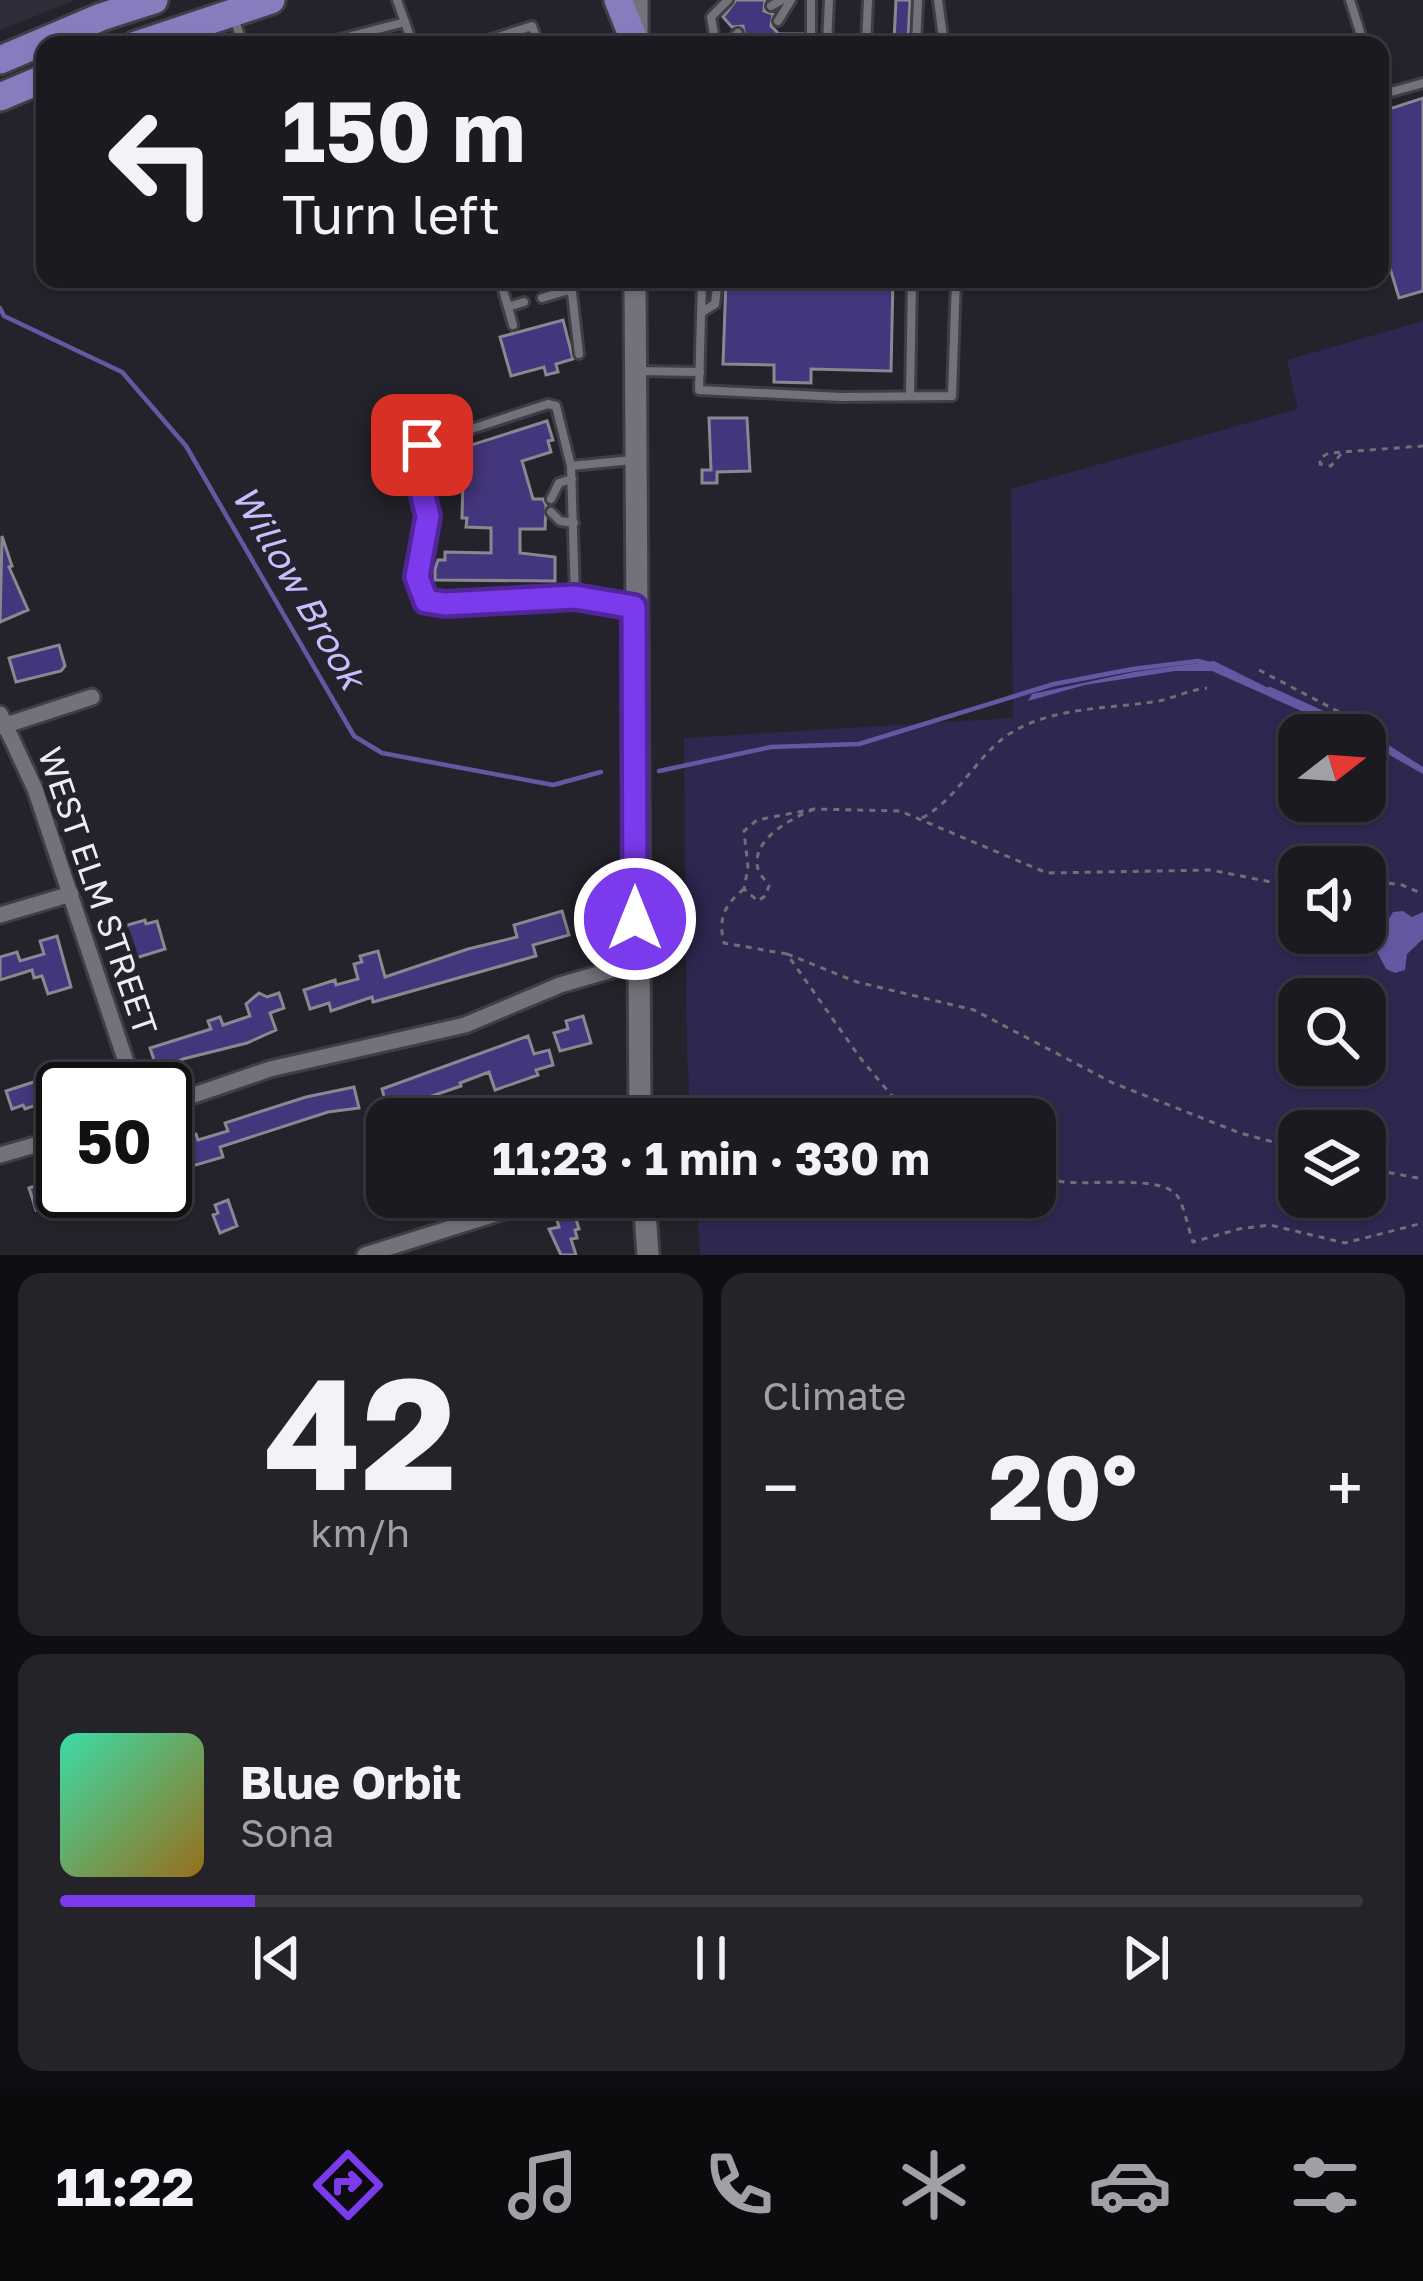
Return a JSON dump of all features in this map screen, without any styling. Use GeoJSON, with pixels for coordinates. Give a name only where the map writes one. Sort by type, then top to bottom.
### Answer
{"type":"FeatureCollection","features":[{"type":"Feature","properties":{"kind":"highway"},"geometry":{"type":"LineString","coordinates":[[56,36],[154,0]]}},
{"type":"Feature","properties":{"kind":"highway"},"geometry":{"type":"LineString","coordinates":[[163,36],[271,0]]}},
{"type":"Feature","properties":{"kind":"highway"},"geometry":{"type":"LineString","coordinates":[[618,0],[632,36]]}},
{"type":"Feature","properties":{"kind":"highway"},"geometry":{"type":"LineString","coordinates":[[0,60],[36,45]]}},
{"type":"Feature","properties":{"kind":"highway"},"geometry":{"type":"LineString","coordinates":[[0,97],[36,82]]}},
{"type":"Feature","properties":{"kind":"main road"},"geometry":{"type":"LineString","coordinates":[[636,36],[637,0]]}},
{"type":"Feature","properties":{"kind":"main road"},"geometry":{"type":"LineString","coordinates":[[634,288],[639,1098]]}},
{"type":"Feature","properties":{"kind":"main road"},"geometry":{"type":"LineString","coordinates":[[645,1218],[648,1255]]}},
{"type":"Feature","properties":{"kind":"street"},"geometry":{"type":"LineString","coordinates":[[2,722],[92,698]]}},
{"type":"Feature","properties":{"kind":"street","name":"WEST ELM STREET"},"geometry":{"type":"LineString","coordinates":[[2,722],[35,789],[126,1062]]}},
{"type":"Feature","properties":{"kind":"street"},"geometry":{"type":"LineString","coordinates":[[0,916],[71,894]]}},
{"type":"Feature","properties":{"kind":"street"},"geometry":{"type":"LineString","coordinates":[[192,1096],[270,1070],[465,1024],[560,985],[636,964]]}},
{"type":"Feature","properties":{"kind":"street"},"geometry":{"type":"LineString","coordinates":[[0,1155],[36,1145]]}},
{"type":"Feature","properties":{"kind":"street"},"geometry":{"type":"LineString","coordinates":[[365,1255],[482,1218]]}},
{"type":"Feature","properties":{"kind":"lane"},"geometry":{"type":"LineString","coordinates":[[398,0],[410,36]]}},
{"type":"Feature","properties":{"kind":"lane"},"geometry":{"type":"LineString","coordinates":[[714,36],[711,17],[728,0]]}},
{"type":"Feature","properties":{"kind":"lane"},"geometry":{"type":"LineString","coordinates":[[770,6],[786,0]]}},
{"type":"Feature","properties":{"kind":"lane"},"geometry":{"type":"LineString","coordinates":[[778,21],[786,0]]}},
{"type":"Feature","properties":{"kind":"lane"},"geometry":{"type":"LineString","coordinates":[[811,0],[811,36]]}},
{"type":"Feature","properties":{"kind":"lane"},"geometry":{"type":"LineString","coordinates":[[827,36],[829,0]]}},
{"type":"Feature","properties":{"kind":"lane"},"geometry":{"type":"LineString","coordinates":[[866,36],[868,0]]}},
{"type":"Feature","properties":{"kind":"lane"},"geometry":{"type":"LineString","coordinates":[[916,36],[918,0]]}},
{"type":"Feature","properties":{"kind":"lane"},"geometry":{"type":"LineString","coordinates":[[938,0],[943,36]]}},
{"type":"Feature","properties":{"kind":"lane"},"geometry":{"type":"LineString","coordinates":[[1350,0],[1361,36]]}},
{"type":"Feature","properties":{"kind":"lane"},"geometry":{"type":"LineString","coordinates":[[232,13],[240,36]]}},
{"type":"Feature","properties":{"kind":"lane"},"geometry":{"type":"LineString","coordinates":[[351,36],[405,22]]}},
{"type":"Feature","properties":{"kind":"lane"},"geometry":{"type":"LineString","coordinates":[[501,36],[532,26],[536,36]]}},
{"type":"Feature","properties":{"kind":"lane"},"geometry":{"type":"LineString","coordinates":[[735,36],[738,33]]}},
{"type":"Feature","properties":{"kind":"lane"},"geometry":{"type":"LineString","coordinates":[[1389,92],[1423,82]]}},
{"type":"Feature","properties":{"kind":"lane"},"geometry":{"type":"LineString","coordinates":[[503,288],[513,326]]}},
{"type":"Feature","properties":{"kind":"lane"},"geometry":{"type":"LineString","coordinates":[[542,298],[563,288]]}},
{"type":"Feature","properties":{"kind":"lane"},"geometry":{"type":"LineString","coordinates":[[571,288],[579,354]]}},
{"type":"Feature","properties":{"kind":"lane"},"geometry":{"type":"LineString","coordinates":[[702,288],[699,390],[910,396],[952,396],[956,288]]}},
{"type":"Feature","properties":{"kind":"lane"},"geometry":{"type":"LineString","coordinates":[[701,313],[716,304],[717,288]]}},
{"type":"Feature","properties":{"kind":"lane"},"geometry":{"type":"LineString","coordinates":[[910,396],[912,288]]}},
{"type":"Feature","properties":{"kind":"lane"},"geometry":{"type":"LineString","coordinates":[[508,307],[524,302]]}},
{"type":"Feature","properties":{"kind":"lane"},"geometry":{"type":"LineString","coordinates":[[633,370],[700,372]]}},
{"type":"Feature","properties":{"kind":"lane"},"geometry":{"type":"LineString","coordinates":[[575,597],[571,466],[556,406],[548,404],[422,445],[414,460],[428,516],[417,577],[426,601],[575,597],[634,607]]}},
{"type":"Feature","properties":{"kind":"lane"},"geometry":{"type":"LineString","coordinates":[[571,466],[633,460]]}},
{"type":"Feature","properties":{"kind":"lane"},"geometry":{"type":"LineString","coordinates":[[551,500],[560,483],[572,479]]}},
{"type":"Feature","properties":{"kind":"lane"},"geometry":{"type":"LineString","coordinates":[[551,512],[574,523]]}},
{"type":"Feature","properties":{"kind":"path"},"geometry":{"type":"LineString","coordinates":[[1341,454],[1423,446]]}},
{"type":"Feature","properties":{"kind":"path"},"geometry":{"type":"LineString","coordinates":[[1259,670],[1341,714]]}},
{"type":"Feature","properties":{"kind":"path"},"geometry":{"type":"LineString","coordinates":[[921,819],[942,806],[985,755],[1010,734],[1053,716],[1152,702],[1207,688]]}},
{"type":"Feature","properties":{"kind":"path"},"geometry":{"type":"LineString","coordinates":[[743,889],[758,901],[765,896],[769,886],[758,868],[760,849],[787,821],[814,808]]}},
{"type":"Feature","properties":{"kind":"path"},"geometry":{"type":"LineString","coordinates":[[1278,883],[1211,870],[1046,873],[900,811],[814,808],[757,820],[744,831],[748,867],[743,889],[724,910],[720,925],[724,943],[788,954],[857,982],[974,1010],[1113,1083],[1278,1144]]}},
{"type":"Feature","properties":{"kind":"path"},"geometry":{"type":"LineString","coordinates":[[1386,883],[1423,894]]}},
{"type":"Feature","properties":{"kind":"path"},"geometry":{"type":"LineString","coordinates":[[788,954],[861,1059],[895,1098]]}},
{"type":"Feature","properties":{"kind":"path"},"geometry":{"type":"LineString","coordinates":[[1386,1172],[1423,1179]]}},
{"type":"Feature","properties":{"kind":"path"},"geometry":{"type":"LineString","coordinates":[[1056,1179],[1170,1188],[1178,1196],[1193,1242],[1239,1228],[1270,1225],[1345,1243],[1423,1223]]}},
{"type":"Feature","properties":{"kind":"shaded area"},"geometry":{"type":"Polygon","coordinates":[[[0,0],[76,0],[0,30],[0,0]]]}},
{"type":"Feature","properties":{"kind":"shaded area"},"geometry":{"type":"Polygon","coordinates":[[[1423,321],[1423,1255],[700,1255],[697,1218],[1056,1218],[1056,1098],[690,1098],[684,738],[1013,718],[1011,489],[1298,409],[1287,360],[1423,321]]]}},
{"type":"Feature","properties":{"kind":"shaded area"},"geometry":{"type":"Polygon","coordinates":[[[1214,661],[1321,714],[1308,714],[1212,671],[1175,671],[1085,685],[1028,701],[1032,694],[1214,661]]]}},
{"type":"Feature","properties":{"kind":"shaded area"},"geometry":{"type":"Polygon","coordinates":[[[1386,743],[1423,767],[1423,774],[1386,753],[1386,743]]]}},
{"type":"Feature","properties":{"kind":"shaded area"},"geometry":{"type":"Polygon","coordinates":[[[1393,912],[1412,917],[1423,912],[1423,939],[1407,954],[1405,970],[1395,973],[1386,969],[1378,954],[1386,954],[1386,923],[1393,912]]]}},
{"type":"Feature","properties":{"kind":"building"},"geometry":{"type":"Polygon","coordinates":[[[736,0],[765,0],[764,11],[773,14],[771,26],[779,34],[803,36],[745,36],[743,26],[732,27],[723,17],[736,0]]]}},
{"type":"Feature","properties":{"kind":"building"},"geometry":{"type":"Polygon","coordinates":[[[896,0],[910,0],[908,36],[894,36],[896,0]]]}},
{"type":"Feature","properties":{"kind":"building"},"geometry":{"type":"Polygon","coordinates":[[[1423,98],[1423,291],[1399,298],[1389,265],[1389,109],[1423,98]]]}},
{"type":"Feature","properties":{"kind":"building"},"geometry":{"type":"Polygon","coordinates":[[[726,288],[893,288],[891,371],[811,369],[811,383],[774,382],[774,365],[723,364],[726,288]]]}},
{"type":"Feature","properties":{"kind":"building"},"geometry":{"type":"Polygon","coordinates":[[[563,320],[573,359],[556,364],[558,372],[546,375],[544,367],[511,376],[500,337],[563,320]]]}},
{"type":"Feature","properties":{"kind":"building"},"geometry":{"type":"Polygon","coordinates":[[[709,418],[747,418],[750,471],[717,472],[717,483],[702,483],[702,470],[711,470],[709,418]]]}},
{"type":"Feature","properties":{"kind":"building"},"geometry":{"type":"Polygon","coordinates":[[[547,421],[551,452],[522,461],[533,499],[543,499],[546,505],[545,529],[520,529],[520,553],[555,557],[555,581],[435,580],[438,560],[445,560],[445,552],[491,553],[491,528],[466,527],[463,479],[436,487],[427,459],[547,421]]]}},
{"type":"Feature","properties":{"kind":"building"},"geometry":{"type":"Polygon","coordinates":[[[2,536],[9,567],[28,610],[0,622],[2,536]]]}},
{"type":"Feature","properties":{"kind":"building"},"geometry":{"type":"Polygon","coordinates":[[[59,645],[65,666],[61,671],[16,682],[9,658],[59,645]]]}},
{"type":"Feature","properties":{"kind":"building"},"geometry":{"type":"Polygon","coordinates":[[[562,911],[569,935],[533,945],[536,956],[373,1002],[372,997],[331,1011],[329,1003],[310,1009],[304,990],[335,980],[336,985],[358,979],[354,964],[362,962],[360,956],[378,951],[385,977],[517,937],[514,925],[562,911]]]}},
{"type":"Feature","properties":{"kind":"building"},"geometry":{"type":"Polygon","coordinates":[[[145,920],[146,924],[157,921],[165,949],[126,961],[122,947],[129,945],[124,926],[145,920]]]}},
{"type":"Feature","properties":{"kind":"building"},"geometry":{"type":"Polygon","coordinates":[[[57,936],[71,987],[48,994],[42,976],[34,978],[32,970],[0,980],[0,957],[17,952],[20,961],[44,954],[40,941],[57,936]]]}},
{"type":"Feature","properties":{"kind":"building"},"geometry":{"type":"Polygon","coordinates":[[[259,993],[267,997],[279,993],[284,1008],[270,1013],[276,1030],[177,1062],[155,1062],[150,1048],[211,1029],[208,1021],[220,1017],[223,1025],[250,1016],[246,1004],[259,993]]]}},
{"type":"Feature","properties":{"kind":"building"},"geometry":{"type":"Polygon","coordinates":[[[583,1016],[591,1043],[560,1051],[554,1033],[568,1029],[566,1021],[583,1016]]]}},
{"type":"Feature","properties":{"kind":"building"},"geometry":{"type":"Polygon","coordinates":[[[528,1036],[534,1054],[549,1050],[553,1065],[495,1090],[489,1072],[426,1098],[384,1098],[382,1089],[528,1036]]]}},
{"type":"Feature","properties":{"kind":"building"},"geometry":{"type":"Polygon","coordinates":[[[36,1081],[36,1105],[12,1109],[6,1091],[36,1081]]]}},
{"type":"Feature","properties":{"kind":"building"},"geometry":{"type":"Polygon","coordinates":[[[354,1087],[359,1108],[328,1112],[220,1147],[223,1157],[192,1166],[192,1135],[198,1140],[228,1131],[225,1123],[354,1087]]]}},
{"type":"Feature","properties":{"kind":"building"},"geometry":{"type":"Polygon","coordinates":[[[228,1200],[237,1226],[220,1233],[213,1215],[218,1213],[215,1205],[228,1200]]]}},
{"type":"Feature","properties":{"kind":"building"},"geometry":{"type":"Polygon","coordinates":[[[556,1218],[576,1218],[577,1238],[571,1239],[576,1255],[561,1255],[549,1229],[559,1227],[556,1218]]]}},
{"type":"Feature","properties":{"kind":"waterway","name":"Willow Brook"},"geometry":{"type":"LineString","coordinates":[[0,308],[4,316],[122,372],[186,446],[354,736],[382,753],[553,785],[601,772]]}},
{"type":"Feature","properties":{"kind":"waterway","name":"Willow Brook"},"geometry":{"type":"LineString","coordinates":[[659,771],[771,747],[859,744],[1054,684],[1133,669],[1198,661],[1209,664]]}},
{"type":"Feature","properties":{"kind":"waterway","name":"Willow Brook"},"geometry":{"type":"LineString","coordinates":[[1270,689],[1325,714]]}},
{"type":"Feature","properties":{"kind":"route"},"geometry":{"type":"LineString","coordinates":[[422,445],[414,460],[428,516],[417,577],[426,601],[575,597],[634,607],[635,919]]}}]}
